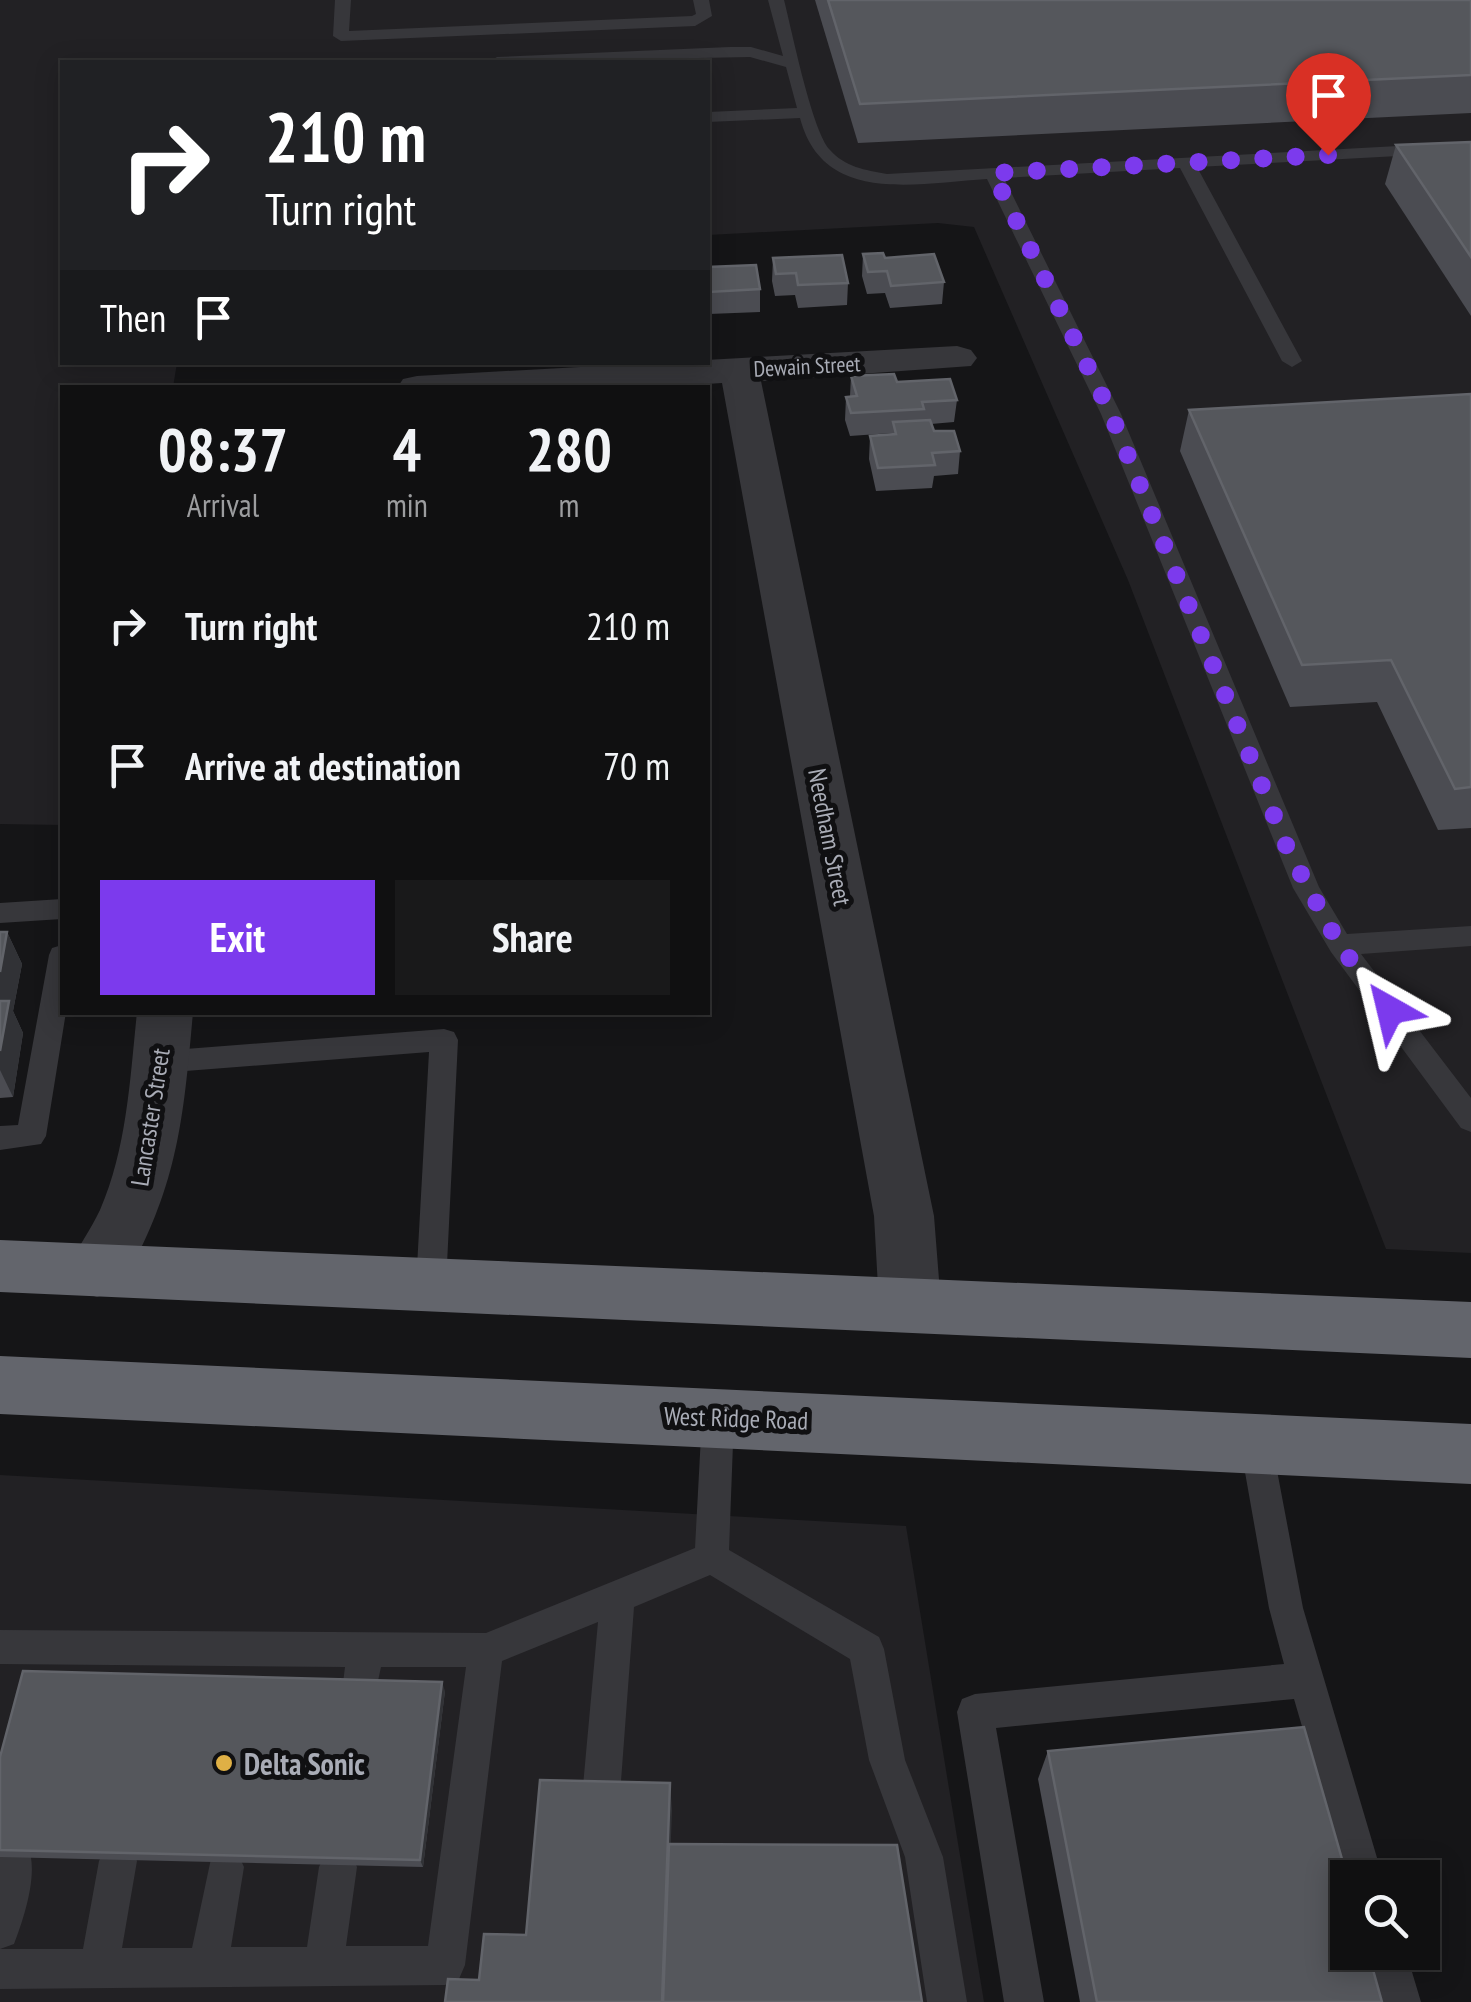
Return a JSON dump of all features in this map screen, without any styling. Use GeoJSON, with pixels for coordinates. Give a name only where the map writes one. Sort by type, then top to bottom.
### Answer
{"type":"FeatureCollection","features":[{"type":"Feature","properties":{"kind":"highway"},"geometry":{"type":"LineString","coordinates":[[0,1266],[1471,1330]]}},
{"type":"Feature","properties":{"kind":"highway","name":"West Ridge Road"},"geometry":{"type":"LineString","coordinates":[[0,1385],[1471,1454]]}},
{"type":"Feature","properties":{"kind":"street","name":"Dewain Street"},"geometry":{"type":"LineString","coordinates":[[471,385],[957,358]]}},
{"type":"Feature","properties":{"kind":"street","name":"Needham Street"},"geometry":{"type":"LineString","coordinates":[[739,370],[904,1216],[910,1305]]}},
{"type":"Feature","properties":{"kind":"street","name":"Lancaster Street"},"geometry":{"type":"LineString","coordinates":[[97,1271],[132,1214],[142,1182],[163,1037]]}},
{"type":"Feature","properties":{"kind":"lane"},"geometry":{"type":"LineString","coordinates":[[342,0],[340,43],[696,21],[704,16],[700,0]]}},
{"type":"Feature","properties":{"kind":"lane"},"geometry":{"type":"LineString","coordinates":[[776,0],[815,143],[829,163],[857,174],[887,179],[1471,147]]}},
{"type":"Feature","properties":{"kind":"lane"},"geometry":{"type":"LineString","coordinates":[[544,60],[752,52],[794,64]]}},
{"type":"Feature","properties":{"kind":"lane"},"geometry":{"type":"LineString","coordinates":[[710,117],[806,112]]}},
{"type":"Feature","properties":{"kind":"lane"},"geometry":{"type":"LineString","coordinates":[[1185,162],[1292,361]]}},
{"type":"Feature","properties":{"kind":"lane"},"geometry":{"type":"LineString","coordinates":[[993,173],[1111,414],[1288,850],[1340,946],[1471,1120]]}},
{"type":"Feature","properties":{"kind":"lane"},"geometry":{"type":"LineString","coordinates":[[0,913],[60,909]]}},
{"type":"Feature","properties":{"kind":"lane"},"geometry":{"type":"LineString","coordinates":[[1340,946],[1471,936]]}},
{"type":"Feature","properties":{"kind":"lane"},"geometry":{"type":"LineString","coordinates":[[0,1138],[31,1136],[60,974]]}},
{"type":"Feature","properties":{"kind":"lane"},"geometry":{"type":"LineString","coordinates":[[163,1037],[444,1040],[431,1284]]}},
{"type":"Feature","properties":{"kind":"lane"},"geometry":{"type":"LineString","coordinates":[[712,1558],[718,1417]]}},
{"type":"Feature","properties":{"kind":"lane"},"geometry":{"type":"LineString","coordinates":[[1256,1444],[1286,1608],[1359,1860]]}},
{"type":"Feature","properties":{"kind":"lane"},"geometry":{"type":"LineString","coordinates":[[0,1647],[57,1661],[156,1648],[486,1650],[712,1558]]}},
{"type":"Feature","properties":{"kind":"lane"},"geometry":{"type":"LineString","coordinates":[[712,1558],[866,1649],[887,1760],[924,1857],[947,2002]]}},
{"type":"Feature","properties":{"kind":"lane"},"geometry":{"type":"LineString","coordinates":[[600,1808],[616,1598]]}},
{"type":"Feature","properties":{"kind":"lane"},"geometry":{"type":"LineString","coordinates":[[150,1685],[156,1648]]}},
{"type":"Feature","properties":{"kind":"lane"},"geometry":{"type":"LineString","coordinates":[[251,1688],[258,1649]]}},
{"type":"Feature","properties":{"kind":"lane"},"geometry":{"type":"LineString","coordinates":[[360,1691],[364,1649]]}},
{"type":"Feature","properties":{"kind":"lane"},"geometry":{"type":"LineString","coordinates":[[0,1969],[446,1966],[486,1650]]}},
{"type":"Feature","properties":{"kind":"lane"},"geometry":{"type":"LineString","coordinates":[[1024,2002],[976,1712],[1306,1680]]}},
{"type":"Feature","properties":{"kind":"lane"},"geometry":{"type":"LineString","coordinates":[[0,1930],[15,1860]]}},
{"type":"Feature","properties":{"kind":"lane"},"geometry":{"type":"LineString","coordinates":[[99,1968],[118,1861]]}},
{"type":"Feature","properties":{"kind":"lane"},"geometry":{"type":"LineString","coordinates":[[208,1967],[225,1867]]}},
{"type":"Feature","properties":{"kind":"lane"},"geometry":{"type":"LineString","coordinates":[[324,1967],[338,1868]]}},
{"type":"Feature","properties":{"kind":"lane"},"geometry":{"type":"LineString","coordinates":[[1391,1970],[1401,2002]]}},
{"type":"Feature","properties":{"kind":"shaded area"},"geometry":{"type":"Polygon","coordinates":[[[0,0],[1471,0],[1471,1253],[1386,1249],[1128,580],[974,227],[938,223],[710,235],[710,60],[60,60],[60,365],[177,365],[173,385],[60,385],[60,825],[0,824],[0,0]]]}},
{"type":"Feature","properties":{"kind":"shaded area","name":"Delta Sonic"},"geometry":{"type":"Polygon","coordinates":[[[0,1475],[906,1526],[984,2002],[0,2002],[0,1475]]]}},
{"type":"Feature","properties":{"kind":"building"},"geometry":{"type":"Polygon","coordinates":[[[828,0],[1471,0],[1471,75],[860,104],[828,0]]]}},
{"type":"Feature","properties":{"kind":"building"},"geometry":{"type":"Polygon","coordinates":[[[1471,142],[1471,257],[1396,145],[1471,142]]]}},
{"type":"Feature","properties":{"kind":"building"},"geometry":{"type":"Polygon","coordinates":[[[883,253],[885,258],[934,254],[944,282],[891,286],[887,271],[868,272],[863,254],[883,253]]]}},
{"type":"Feature","properties":{"kind":"building"},"geometry":{"type":"Polygon","coordinates":[[[842,255],[848,283],[798,285],[796,273],[776,274],[773,258],[842,255]]]}},
{"type":"Feature","properties":{"kind":"building"},"geometry":{"type":"Polygon","coordinates":[[[756,265],[760,289],[710,292],[710,267],[756,265]]]}},
{"type":"Feature","properties":{"kind":"building"},"geometry":{"type":"Polygon","coordinates":[[[894,374],[897,382],[950,379],[957,400],[922,402],[924,409],[851,413],[846,397],[857,396],[851,376],[894,374]]]}},
{"type":"Feature","properties":{"kind":"building"},"geometry":{"type":"Polygon","coordinates":[[[1471,394],[1471,787],[1455,789],[1391,660],[1302,665],[1189,410],[1471,394]]]}},
{"type":"Feature","properties":{"kind":"building"},"geometry":{"type":"Polygon","coordinates":[[[930,420],[934,431],[954,431],[960,451],[932,453],[935,465],[878,468],[870,436],[896,434],[893,422],[930,420]]]}},
{"type":"Feature","properties":{"kind":"building"},"geometry":{"type":"Polygon","coordinates":[[[0,932],[7,932],[0,972],[0,932]]]}},
{"type":"Feature","properties":{"kind":"building"},"geometry":{"type":"Polygon","coordinates":[[[0,1001],[9,1001],[0,1051],[0,1001]]]}},
{"type":"Feature","properties":{"kind":"building"},"geometry":{"type":"Polygon","coordinates":[[[23,1671],[442,1682],[420,1860],[0,1850],[0,1757],[23,1671]]]}},
{"type":"Feature","properties":{"kind":"building"},"geometry":{"type":"Polygon","coordinates":[[[1304,1727],[1342,1860],[1330,1860],[1330,1970],[1373,1970],[1382,2002],[1097,2002],[1048,1751],[1304,1727]]]}},
{"type":"Feature","properties":{"kind":"building"},"geometry":{"type":"Polygon","coordinates":[[[540,1780],[670,1783],[662,2002],[445,2002],[448,1979],[479,1980],[484,1934],[526,1935],[540,1780]]]}},
{"type":"Feature","properties":{"kind":"building"},"geometry":{"type":"Polygon","coordinates":[[[669,1844],[897,1845],[922,2002],[663,2002],[669,1844]]]}},
{"type":"Feature","properties":{"kind":"place","name":"Delta Sonic"},"geometry":{"type":"Point","coordinates":[224,1763]}},
{"type":"Feature","properties":{"kind":"route"},"geometry":{"type":"LineString","coordinates":[[1328,155],[993,173],[1111,414],[1306,888],[1340,946],[1390,1010]]}}]}
